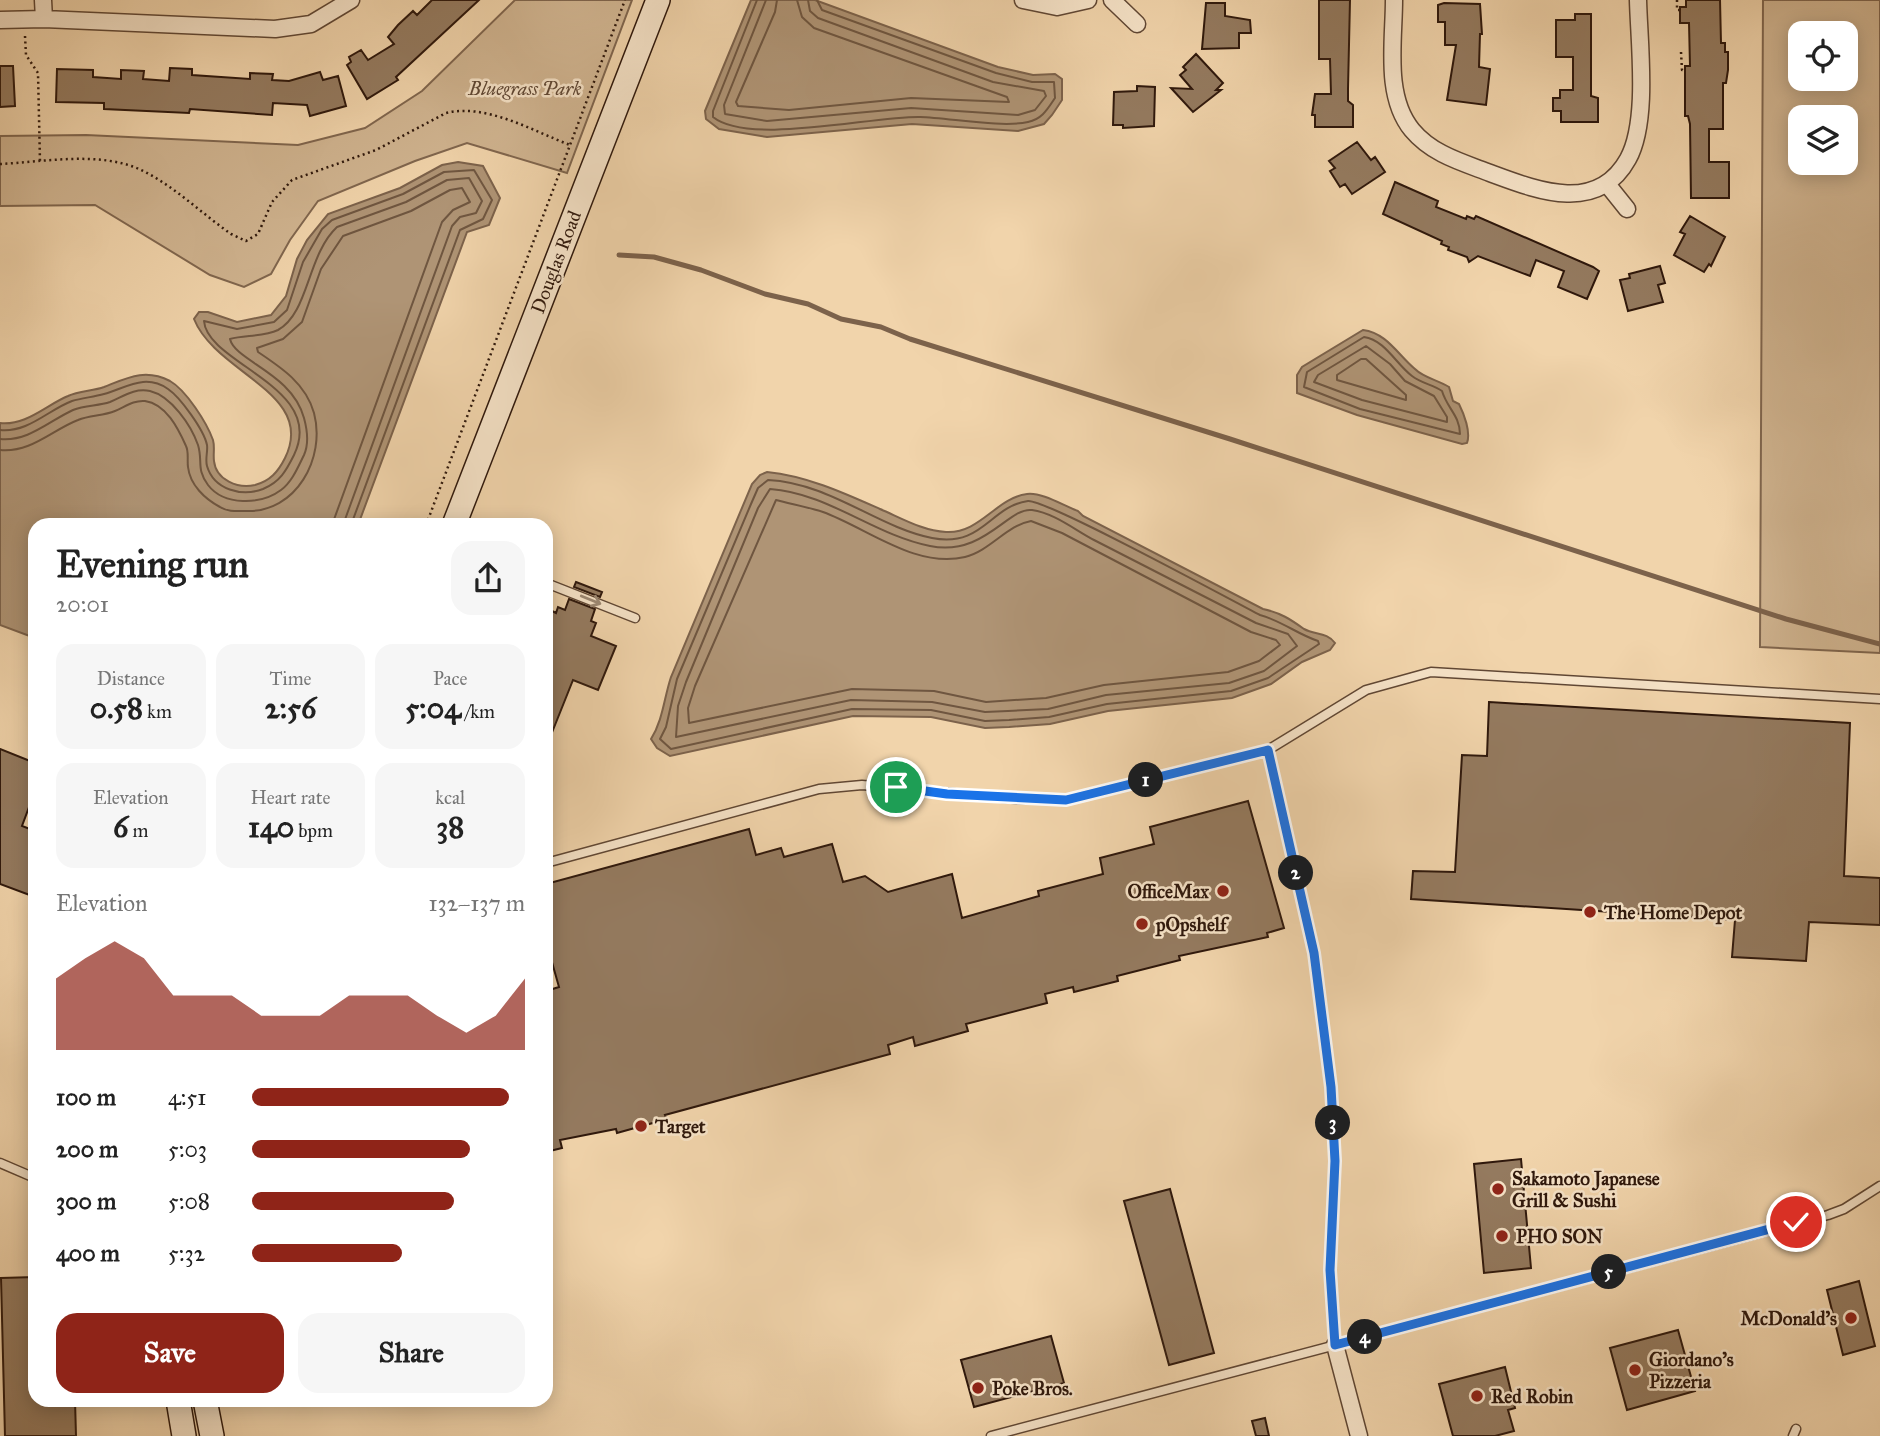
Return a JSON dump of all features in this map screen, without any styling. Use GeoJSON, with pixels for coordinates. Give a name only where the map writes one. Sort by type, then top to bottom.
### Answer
{"type":"FeatureCollection","features":[{"type":"Feature","properties":{"kind":"street"},"geometry":{"type":"LineString","coordinates":[[43,0],[44,19]]}},
{"type":"Feature","properties":{"kind":"street"},"geometry":{"type":"LineString","coordinates":[[0,20],[44,19],[275,29],[311,24],[351,0]]}},
{"type":"Feature","properties":{"kind":"street","name":"Douglas Road"},"geometry":{"type":"LineString","coordinates":[[457,518],[658,0]]}},
{"type":"Feature","properties":{"kind":"street"},"geometry":{"type":"LineString","coordinates":[[1023,0],[1057,8],[1088,0]]}},
{"type":"Feature","properties":{"kind":"street"},"geometry":{"type":"LineString","coordinates":[[1112,0],[1137,24]]}},
{"type":"Feature","properties":{"kind":"street"},"geometry":{"type":"LineString","coordinates":[[1394,0],[1394,81],[1399,107],[1412,130],[1439,154],[1544,193],[1578,194],[1607,184],[1628,159],[1637,128],[1638,0]]}},
{"type":"Feature","properties":{"kind":"street"},"geometry":{"type":"LineString","coordinates":[[1607,184],[1627,209]]}},
{"type":"Feature","properties":{"kind":"street"},"geometry":{"type":"LineString","coordinates":[[1335,1345],[1359,1436]]}},
{"type":"Feature","properties":{"kind":"street"},"geometry":{"type":"LineString","coordinates":[[179,1407],[184,1436]]}},
{"type":"Feature","properties":{"kind":"street"},"geometry":{"type":"LineString","coordinates":[[206,1407],[212,1436]]}},
{"type":"Feature","properties":{"kind":"lane"},"geometry":{"type":"LineString","coordinates":[[553,586],[635,618]]}},
{"type":"Feature","properties":{"kind":"lane"},"geometry":{"type":"LineString","coordinates":[[553,861],[819,789],[862,785],[1017,799],[1066,800],[1268,750],[1366,690],[1431,672],[1880,699]]}},
{"type":"Feature","properties":{"kind":"lane"},"geometry":{"type":"LineString","coordinates":[[1268,750],[1314,953],[1331,1087],[1335,1161],[1330,1270],[1335,1345]]}},
{"type":"Feature","properties":{"kind":"lane"},"geometry":{"type":"LineString","coordinates":[[0,1163],[28,1175]]}},
{"type":"Feature","properties":{"kind":"lane"},"geometry":{"type":"LineString","coordinates":[[991,1436],[1828,1215],[1844,1209],[1880,1186]]}},
{"type":"Feature","properties":{"kind":"path"},"geometry":{"type":"LineString","coordinates":[[429,518],[625,0]]}},
{"type":"Feature","properties":{"kind":"path"},"geometry":{"type":"LineString","coordinates":[[1677,0],[1677,10],[1680,10]]}},
{"type":"Feature","properties":{"kind":"path"},"geometry":{"type":"LineString","coordinates":[[24,33],[26,55],[38,73],[40,162]]}},
{"type":"Feature","properties":{"kind":"path"},"geometry":{"type":"LineString","coordinates":[[1681,52],[1682,70],[1685,70]]}},
{"type":"Feature","properties":{"kind":"path"},"geometry":{"type":"LineString","coordinates":[[0,164],[102,160],[138,169],[230,234],[246,241],[258,234],[272,202],[292,180],[376,150],[446,113],[459,110],[486,114],[570,145]]}},
{"type":"Feature","properties":{"kind":"green space","name":"Bluegrass Park"},"geometry":{"type":"Polygon","coordinates":[[[515,0],[632,0],[567,173],[467,143],[415,161],[318,201],[290,240],[271,274],[244,287],[210,275],[95,205],[0,206],[0,136],[86,135],[298,145],[365,128],[422,91],[515,0]]]}},
{"type":"Feature","properties":{"kind":"green space"},"geometry":{"type":"Polygon","coordinates":[[[1763,0],[1880,0],[1880,653],[1760,647],[1763,0]]]}},
{"type":"Feature","properties":{"kind":"water"},"geometry":{"type":"Polygon","coordinates":[[[751,0],[815,0],[998,67],[1033,75],[1055,74],[1062,79],[1062,100],[1044,124],[1018,131],[912,124],[767,137],[719,129],[706,119],[705,111],[751,0]]]}},
{"type":"Feature","properties":{"kind":"water"},"geometry":{"type":"Polygon","coordinates":[[[458,162],[483,166],[500,198],[489,225],[467,232],[361,518],[28,518],[28,635],[0,625],[0,423],[27,418],[72,394],[136,376],[152,375],[176,385],[195,407],[213,440],[214,461],[223,478],[242,486],[265,481],[276,472],[285,458],[291,436],[287,417],[276,400],[222,355],[206,338],[194,319],[199,312],[208,312],[237,322],[271,315],[286,296],[297,259],[307,240],[328,214],[400,188],[442,165],[458,162]]]}},
{"type":"Feature","properties":{"kind":"water"},"geometry":{"type":"Polygon","coordinates":[[[1363,330],[1379,335],[1419,372],[1449,387],[1453,401],[1459,404],[1465,418],[1467,443],[1462,444],[1357,415],[1297,393],[1297,375],[1302,367],[1363,330]]]}},
{"type":"Feature","properties":{"kind":"water"},"geometry":{"type":"Polygon","coordinates":[[[767,472],[811,481],[921,527],[946,532],[969,527],[1016,497],[1039,495],[1078,511],[1263,609],[1275,612],[1308,631],[1325,635],[1335,643],[1330,650],[1302,662],[1271,684],[1232,698],[1108,711],[1050,724],[1009,727],[985,728],[931,717],[853,716],[670,756],[657,748],[651,739],[661,717],[671,677],[752,484],[767,472]]]}},
{"type":"Feature","properties":{"kind":"building"},"geometry":{"type":"Polygon","coordinates":[[[432,0],[479,0],[396,77],[398,80],[367,99],[347,65],[351,62],[349,57],[361,50],[368,60],[394,44],[388,37],[398,25],[413,11],[417,15],[432,0]]]}},
{"type":"Feature","properties":{"kind":"building"},"geometry":{"type":"Polygon","coordinates":[[[1319,0],[1350,0],[1348,101],[1353,105],[1353,127],[1315,127],[1315,115],[1312,115],[1315,94],[1331,94],[1330,59],[1319,59],[1319,0]]]}},
{"type":"Feature","properties":{"kind":"building"},"geometry":{"type":"Polygon","coordinates":[[[1686,0],[1720,0],[1721,43],[1725,43],[1725,52],[1728,52],[1728,70],[1726,83],[1723,83],[1723,129],[1709,129],[1709,162],[1729,162],[1729,198],[1691,198],[1690,124],[1688,116],[1685,116],[1685,66],[1690,66],[1689,23],[1680,23],[1680,7],[1686,7],[1686,0]]]}},
{"type":"Feature","properties":{"kind":"building"},"geometry":{"type":"Polygon","coordinates":[[[1206,3],[1225,3],[1225,16],[1250,20],[1251,33],[1239,33],[1239,48],[1202,49],[1206,3]]]}},
{"type":"Feature","properties":{"kind":"building"},"geometry":{"type":"Polygon","coordinates":[[[1480,4],[1482,34],[1479,67],[1490,69],[1486,105],[1447,100],[1456,45],[1445,45],[1445,22],[1438,22],[1438,5],[1480,4]]]}},
{"type":"Feature","properties":{"kind":"building"},"geometry":{"type":"Polygon","coordinates":[[[1575,14],[1591,14],[1591,96],[1598,98],[1598,122],[1561,122],[1561,111],[1553,111],[1553,98],[1560,98],[1560,90],[1573,90],[1573,57],[1556,57],[1556,20],[1575,20],[1575,14]]]}},
{"type":"Feature","properties":{"kind":"building"},"geometry":{"type":"Polygon","coordinates":[[[1196,54],[1223,83],[1216,90],[1221,90],[1193,112],[1171,88],[1192,89],[1180,75],[1186,70],[1183,67],[1196,54]]]}},
{"type":"Feature","properties":{"kind":"building"},"geometry":{"type":"Polygon","coordinates":[[[0,66],[13,66],[15,106],[0,107],[0,66]]]}},
{"type":"Feature","properties":{"kind":"building"},"geometry":{"type":"Polygon","coordinates":[[[170,68],[192,69],[192,75],[250,79],[250,73],[273,74],[272,80],[289,81],[320,72],[323,80],[338,76],[346,106],[310,116],[307,105],[273,103],[272,115],[190,109],[189,113],[104,109],[104,103],[56,102],[57,69],[93,70],[93,77],[121,79],[121,70],[144,71],[143,79],[169,81],[170,68]]]}},
{"type":"Feature","properties":{"kind":"building"},"geometry":{"type":"Polygon","coordinates":[[[1137,86],[1155,87],[1154,126],[1123,128],[1123,125],[1113,125],[1114,92],[1137,91],[1137,86]]]}},
{"type":"Feature","properties":{"kind":"building"},"geometry":{"type":"Polygon","coordinates":[[[1357,142],[1371,160],[1375,157],[1385,172],[1352,194],[1345,184],[1340,187],[1330,171],[1335,168],[1329,161],[1357,142]]]}},
{"type":"Feature","properties":{"kind":"building"},"geometry":{"type":"Polygon","coordinates":[[[1395,182],[1438,201],[1436,207],[1466,219],[1467,216],[1474,219],[1476,216],[1593,267],[1599,271],[1587,299],[1558,287],[1564,271],[1536,260],[1530,276],[1478,256],[1469,262],[1467,257],[1448,250],[1449,247],[1441,244],[1442,241],[1383,214],[1395,182]]]}},
{"type":"Feature","properties":{"kind":"building"},"geometry":{"type":"Polygon","coordinates":[[[1690,216],[1725,237],[1711,266],[1709,264],[1704,272],[1674,255],[1685,234],[1680,232],[1690,216]]]}},
{"type":"Feature","properties":{"kind":"building"},"geometry":{"type":"Polygon","coordinates":[[[1660,266],[1665,283],[1658,285],[1663,302],[1628,311],[1620,280],[1630,278],[1629,274],[1660,266]]]}},
{"type":"Feature","properties":{"kind":"building"},"geometry":{"type":"Polygon","coordinates":[[[576,582],[602,592],[600,597],[574,587],[576,582]]]}},
{"type":"Feature","properties":{"kind":"building"},"geometry":{"type":"Polygon","coordinates":[[[569,599],[595,609],[591,621],[596,623],[591,636],[616,646],[598,690],[573,680],[553,730],[553,612],[556,613],[558,607],[565,610],[569,599]]]}},
{"type":"Feature","properties":{"kind":"building"},"geometry":{"type":"Polygon","coordinates":[[[1489,702],[1850,723],[1844,876],[1880,878],[1880,925],[1809,922],[1806,961],[1732,957],[1735,920],[1411,899],[1413,871],[1455,872],[1462,755],[1487,756],[1489,702]]]}},
{"type":"Feature","properties":{"kind":"building"},"geometry":{"type":"Polygon","coordinates":[[[0,749],[28,760],[28,810],[22,826],[28,828],[28,894],[0,884],[0,749]]]}},
{"type":"Feature","properties":{"kind":"building"},"geometry":{"type":"Polygon","coordinates":[[[1248,801],[1284,928],[1267,933],[1268,937],[1179,956],[1180,960],[1117,976],[1118,981],[1074,992],[1073,987],[1045,994],[1047,1003],[966,1024],[968,1031],[915,1046],[913,1037],[888,1045],[890,1054],[665,1115],[667,1119],[617,1133],[616,1129],[560,1140],[562,1148],[553,1150],[553,989],[559,987],[553,966],[553,882],[749,829],[756,855],[781,848],[784,857],[832,844],[843,882],[865,876],[888,892],[952,874],[962,918],[1039,896],[1038,891],[1103,874],[1100,858],[1154,844],[1150,827],[1248,801]]]}},
{"type":"Feature","properties":{"kind":"building"},"geometry":{"type":"Polygon","coordinates":[[[1521,1159],[1531,1268],[1484,1273],[1474,1164],[1521,1159]]]}},
{"type":"Feature","properties":{"kind":"building"},"geometry":{"type":"Polygon","coordinates":[[[1170,1189],[1214,1353],[1169,1365],[1124,1201],[1170,1189]]]}},
{"type":"Feature","properties":{"kind":"building"},"geometry":{"type":"Polygon","coordinates":[[[28,1277],[28,1407],[75,1407],[76,1436],[5,1436],[1,1278],[28,1277]]]}},
{"type":"Feature","properties":{"kind":"building","name":"McDonald's"},"geometry":{"type":"Polygon","coordinates":[[[1859,1281],[1875,1346],[1843,1355],[1827,1290],[1859,1281]]]}},
{"type":"Feature","properties":{"kind":"building"},"geometry":{"type":"Polygon","coordinates":[[[1678,1330],[1695,1391],[1627,1410],[1610,1348],[1678,1330]]]}},
{"type":"Feature","properties":{"kind":"building"},"geometry":{"type":"Polygon","coordinates":[[[1051,1336],[1064,1383],[974,1407],[961,1360],[1051,1336]]]}},
{"type":"Feature","properties":{"kind":"building","name":"Red Robin"},"geometry":{"type":"Polygon","coordinates":[[[1505,1367],[1515,1408],[1508,1410],[1514,1431],[1495,1436],[1453,1436],[1439,1384],[1505,1367]]]}},
{"type":"Feature","properties":{"kind":"building"},"geometry":{"type":"Polygon","coordinates":[[[1265,1418],[1269,1436],[1256,1436],[1252,1421],[1265,1418]]]}},
{"type":"Feature","properties":{"kind":"waterway"},"geometry":{"type":"LineString","coordinates":[[619,255],[654,257],[701,270],[765,294],[808,304],[841,319],[881,327],[910,339],[1230,439],[1786,619],[1880,644]]}},
{"type":"Feature","properties":{"kind":"place","name":"OfficeMax"},"geometry":{"type":"Point","coordinates":[1223,891]}},
{"type":"Feature","properties":{"kind":"place","name":"The Home Depot"},"geometry":{"type":"Point","coordinates":[1590,912]}},
{"type":"Feature","properties":{"kind":"place","name":"pOpshelf"},"geometry":{"type":"Point","coordinates":[1142,924]}},
{"type":"Feature","properties":{"kind":"place","name":"Target"},"geometry":{"type":"Point","coordinates":[641,1126]}},
{"type":"Feature","properties":{"kind":"place","name":"Sakamoto Japanese Grill & Sushi"},"geometry":{"type":"Point","coordinates":[1498,1189]}},
{"type":"Feature","properties":{"kind":"place","name":"PHO SON"},"geometry":{"type":"Point","coordinates":[1502,1236]}},
{"type":"Feature","properties":{"kind":"place","name":"McDonald's"},"geometry":{"type":"Point","coordinates":[1851,1318]}},
{"type":"Feature","properties":{"kind":"place","name":"Giordano's Pizzeria"},"geometry":{"type":"Point","coordinates":[1635,1370]}},
{"type":"Feature","properties":{"kind":"place","name":"Poke Bros."},"geometry":{"type":"Point","coordinates":[978,1388]}},
{"type":"Feature","properties":{"kind":"place","name":"Red Robin"},"geometry":{"type":"Point","coordinates":[1477,1396]}},
{"type":"Feature","properties":{"kind":"route"},"geometry":{"type":"LineString","coordinates":[[896,787],[947,794],[1066,800],[1268,750],[1314,953],[1324,1020],[1335,1161],[1330,1270],[1335,1345],[1796,1222]]}}]}
